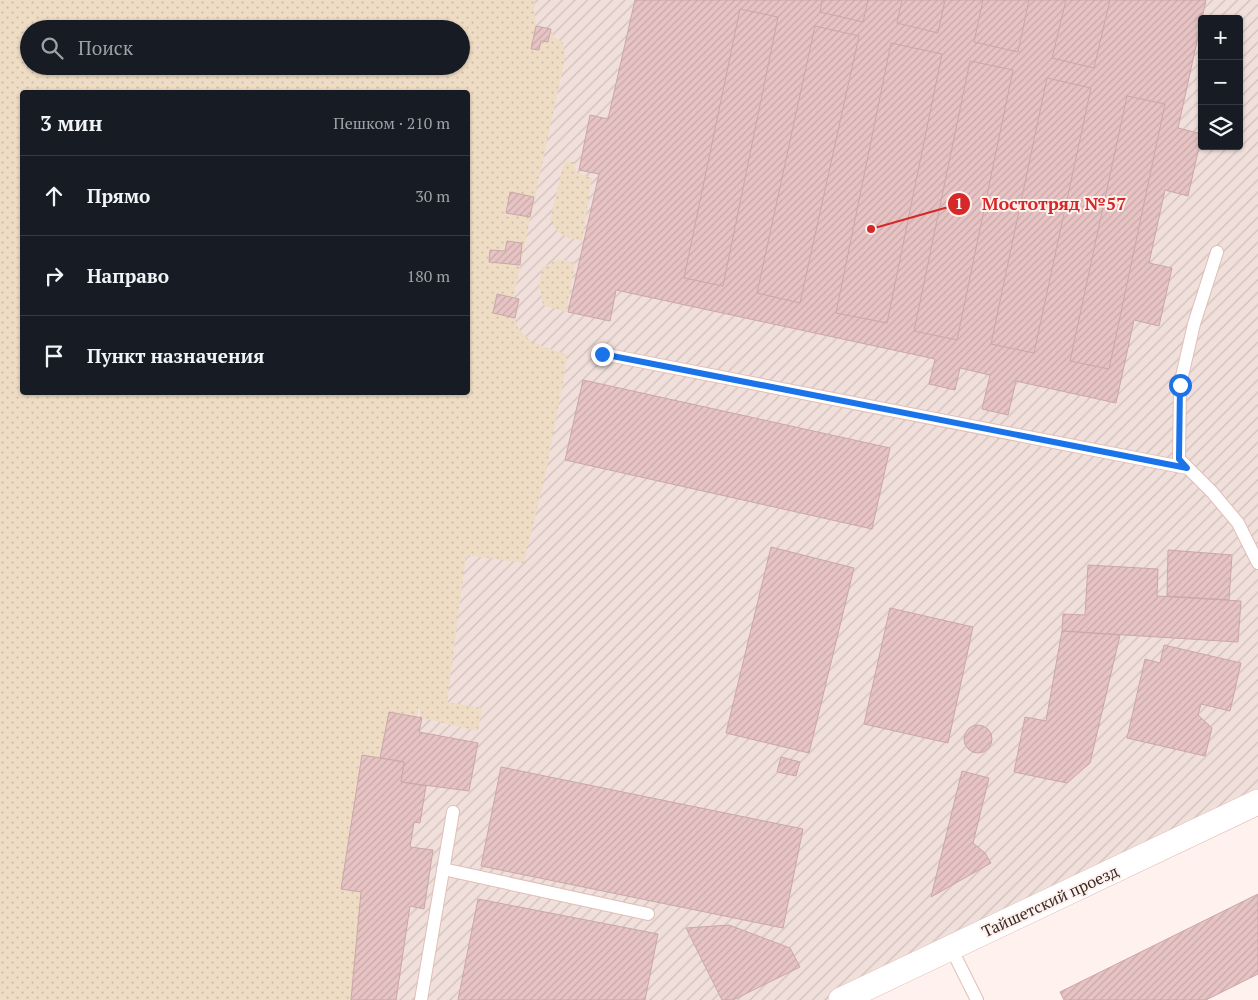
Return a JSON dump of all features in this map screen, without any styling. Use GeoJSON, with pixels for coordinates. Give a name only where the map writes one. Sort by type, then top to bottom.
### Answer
{"type":"FeatureCollection","features":[{"type":"Feature","properties":{"kind":"street","name":"Тайшетский проезд"},"geometry":{"type":"LineString","coordinates":[[842,1000],[1258,802]]}},
{"type":"Feature","properties":{"kind":"lane"},"geometry":{"type":"LineString","coordinates":[[1217,252],[1194,324],[1180,385],[1179,459],[1238,523],[1258,563]]}},
{"type":"Feature","properties":{"kind":"lane"},"geometry":{"type":"LineString","coordinates":[[602,354],[1187,468]]}},
{"type":"Feature","properties":{"kind":"lane"},"geometry":{"type":"LineString","coordinates":[[421,1000],[453,812]]}},
{"type":"Feature","properties":{"kind":"lane"},"geometry":{"type":"LineString","coordinates":[[443,869],[648,914]]}},
{"type":"Feature","properties":{"kind":"lane"},"geometry":{"type":"LineString","coordinates":[[951,948],[978,1000]]}},
{"type":"Feature","properties":{"kind":"shaded area"},"geometry":{"type":"Polygon","coordinates":[[[0,0],[535,0],[536,25],[551,29],[553,36],[563,43],[565,58],[514,294],[516,322],[524,335],[538,344],[568,355],[546,472],[524,563],[466,555],[447,702],[482,708],[478,731],[422,718],[418,706],[419,732],[404,762],[362,1000],[0,1000],[0,0]]]}},
{"type":"Feature","properties":{"kind":"shaded area"},"geometry":{"type":"Polygon","coordinates":[[[511,0],[1258,0],[1258,795],[841,1000],[362,1000],[401,782],[419,732],[418,702],[468,395],[470,395],[470,374],[511,0]]]}},
{"type":"Feature","properties":{"kind":"shaded area"},"geometry":{"type":"Polygon","coordinates":[[[564,162],[574,162],[576,172],[592,178],[582,241],[563,235],[550,220],[564,162]]]}},
{"type":"Feature","properties":{"kind":"shaded area"},"geometry":{"type":"Polygon","coordinates":[[[558,259],[575,263],[566,312],[543,305],[539,285],[542,268],[558,259]]]}},
{"type":"Feature","properties":{"kind":"building"},"geometry":{"type":"Polygon","coordinates":[[[635,0],[1206,0],[1203,15],[1198,15],[1198,37],[1178,128],[1198,133],[1198,150],[1188,196],[1165,190],[1149,263],[1172,268],[1159,326],[1134,320],[1116,403],[1016,381],[1008,415],[982,409],[990,375],[960,368],[955,390],[929,384],[935,359],[616,290],[610,321],[568,312],[599,174],[579,170],[590,115],[608,119],[635,0]]]}},
{"type":"Feature","properties":{"kind":"building"},"geometry":{"type":"Polygon","coordinates":[[[822,0],[868,0],[863,22],[820,12],[822,0]]]}},
{"type":"Feature","properties":{"kind":"building"},"geometry":{"type":"Polygon","coordinates":[[[902,0],[945,0],[938,33],[897,23],[902,0]]]}},
{"type":"Feature","properties":{"kind":"building"},"geometry":{"type":"Polygon","coordinates":[[[983,0],[1029,0],[1018,52],[974,42],[983,0]]]}},
{"type":"Feature","properties":{"kind":"building"},"geometry":{"type":"Polygon","coordinates":[[[1066,0],[1110,0],[1094,68],[1052,58],[1066,0]]]}},
{"type":"Feature","properties":{"kind":"building"},"geometry":{"type":"Polygon","coordinates":[[[740,9],[778,17],[723,286],[684,278],[740,9]]]}},
{"type":"Feature","properties":{"kind":"building"},"geometry":{"type":"Polygon","coordinates":[[[536,26],[551,29],[548,42],[541,41],[539,50],[531,49],[536,26]]]}},
{"type":"Feature","properties":{"kind":"building"},"geometry":{"type":"Polygon","coordinates":[[[815,26],[859,36],[800,303],[757,293],[815,26]]]}},
{"type":"Feature","properties":{"kind":"building"},"geometry":{"type":"Polygon","coordinates":[[[891,43],[942,54],[887,323],[836,313],[891,43]]]}},
{"type":"Feature","properties":{"kind":"building"},"geometry":{"type":"Polygon","coordinates":[[[970,61],[1013,70],[957,340],[914,331],[970,61]]]}},
{"type":"Feature","properties":{"kind":"building"},"geometry":{"type":"Polygon","coordinates":[[[1047,78],[1091,88],[1034,353],[991,344],[1047,78]]]}},
{"type":"Feature","properties":{"kind":"building"},"geometry":{"type":"Polygon","coordinates":[[[1127,96],[1165,104],[1109,369],[1070,361],[1127,96]]]}},
{"type":"Feature","properties":{"kind":"building"},"geometry":{"type":"Polygon","coordinates":[[[510,192],[534,197],[530,217],[506,213],[510,192]]]}},
{"type":"Feature","properties":{"kind":"building"},"geometry":{"type":"Polygon","coordinates":[[[507,241],[522,243],[520,265],[489,262],[490,250],[505,251],[507,241]]]}},
{"type":"Feature","properties":{"kind":"building"},"geometry":{"type":"Polygon","coordinates":[[[497,294],[519,299],[515,318],[493,313],[497,294]]]}},
{"type":"Feature","properties":{"kind":"building"},"geometry":{"type":"Polygon","coordinates":[[[583,380],[890,448],[872,529],[565,460],[583,380]]]}},
{"type":"Feature","properties":{"kind":"building"},"geometry":{"type":"Polygon","coordinates":[[[771,547],[854,568],[809,753],[726,733],[771,547]]]}},
{"type":"Feature","properties":{"kind":"building"},"geometry":{"type":"Polygon","coordinates":[[[1168,550],[1232,555],[1229,600],[1167,596],[1168,550]]]}},
{"type":"Feature","properties":{"kind":"building"},"geometry":{"type":"Polygon","coordinates":[[[1088,565],[1158,569],[1157,596],[1241,601],[1238,642],[1062,631],[1063,614],[1085,615],[1088,565]]]}},
{"type":"Feature","properties":{"kind":"building"},"geometry":{"type":"Polygon","coordinates":[[[890,608],[973,627],[948,743],[864,724],[890,608]]]}},
{"type":"Feature","properties":{"kind":"building"},"geometry":{"type":"Polygon","coordinates":[[[1062,631],[1120,635],[1090,763],[1067,783],[1014,772],[1025,717],[1046,721],[1062,631]]]}},
{"type":"Feature","properties":{"kind":"building"},"geometry":{"type":"Polygon","coordinates":[[[1164,645],[1241,663],[1230,711],[1201,704],[1198,715],[1212,728],[1205,756],[1127,738],[1145,659],[1160,663],[1164,645]]]}},
{"type":"Feature","properties":{"kind":"building"},"geometry":{"type":"Polygon","coordinates":[[[389,712],[422,718],[419,732],[478,743],[469,791],[401,782],[404,762],[380,758],[389,712]]]}},
{"type":"Feature","properties":{"kind":"building"},"geometry":{"type":"Polygon","coordinates":[[[978,725],[988,729],[992,739],[988,749],[978,753],[968,749],[964,739],[968,729],[978,725]]]}},
{"type":"Feature","properties":{"kind":"building"},"geometry":{"type":"Polygon","coordinates":[[[362,755],[404,762],[401,782],[426,786],[420,823],[414,822],[410,847],[433,850],[424,909],[410,906],[396,1000],[351,1000],[361,892],[341,889],[362,755]]]}},
{"type":"Feature","properties":{"kind":"building"},"geometry":{"type":"Polygon","coordinates":[[[781,757],[800,762],[796,776],[777,772],[781,757]]]}},
{"type":"Feature","properties":{"kind":"building"},"geometry":{"type":"Polygon","coordinates":[[[501,767],[803,829],[783,928],[481,866],[501,767]]]}},
{"type":"Feature","properties":{"kind":"building"},"geometry":{"type":"Polygon","coordinates":[[[962,771],[989,778],[973,843],[985,853],[991,863],[931,897],[962,771]]]}},
{"type":"Feature","properties":{"kind":"building"},"geometry":{"type":"Polygon","coordinates":[[[1258,894],[1258,974],[1206,1000],[1064,1000],[1060,992],[1258,894]]]}},
{"type":"Feature","properties":{"kind":"building"},"geometry":{"type":"Polygon","coordinates":[[[478,899],[658,934],[645,1000],[458,1000],[478,899]]]}},
{"type":"Feature","properties":{"kind":"building"},"geometry":{"type":"Polygon","coordinates":[[[729,925],[790,948],[800,967],[733,1000],[722,1000],[686,928],[729,925]]]}},
{"type":"Feature","properties":{"kind":"place","name":"Мостотряд №57"},"geometry":{"type":"Point","coordinates":[871,229]}},
{"type":"Feature","properties":{"kind":"route"},"geometry":{"type":"LineString","coordinates":[[602,354],[1187,468],[1179,459],[1180,385]]}}]}
